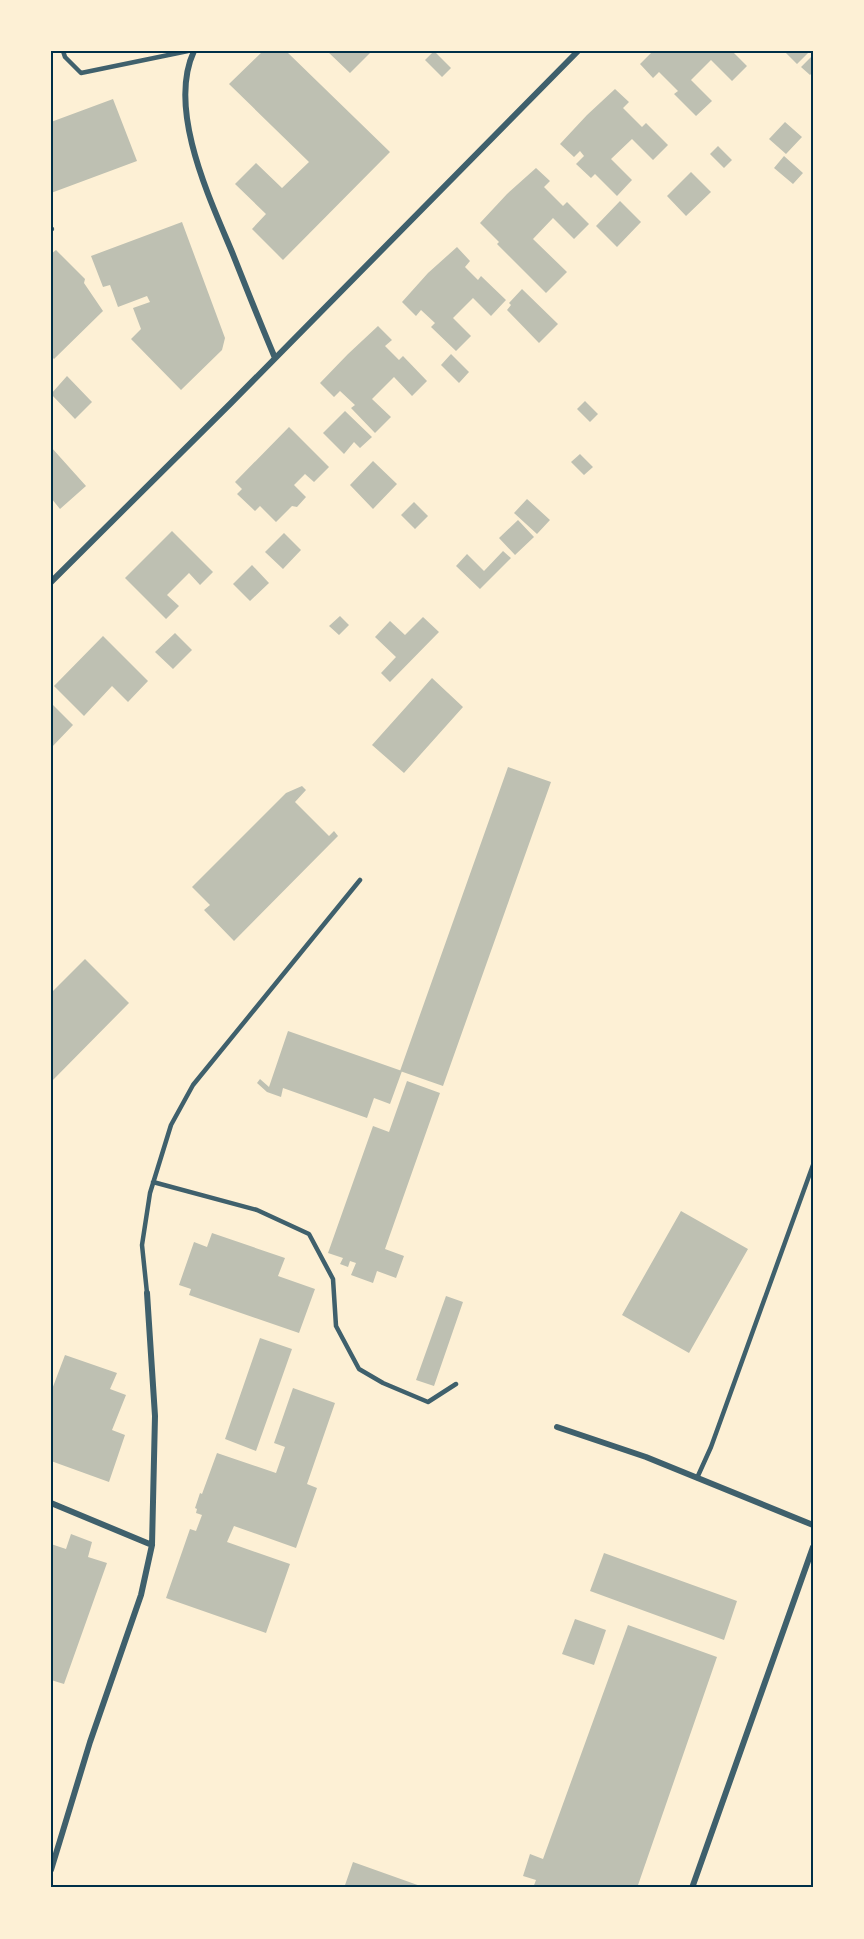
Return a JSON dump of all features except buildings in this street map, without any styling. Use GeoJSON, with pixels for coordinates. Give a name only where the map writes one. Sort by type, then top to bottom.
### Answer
{"type":"FeatureCollection","features":[{"type":"Feature","properties":{"kind":"street"},"geometry":{"type":"LineString","coordinates":[[194,51],[189,62],[185,96],[199,172],[274,358]]}},
{"type":"Feature","properties":{"kind":"street"},"geometry":{"type":"LineString","coordinates":[[51,582],[578,51]]}},
{"type":"Feature","properties":{"kind":"street"},"geometry":{"type":"LineString","coordinates":[[51,1870],[90,1742],[141,1595],[152,1545],[155,1416],[147,1293]]}},
{"type":"Feature","properties":{"kind":"street"},"geometry":{"type":"LineString","coordinates":[[557,1427],[646,1457],[813,1525]]}},
{"type":"Feature","properties":{"kind":"street"},"geometry":{"type":"LineString","coordinates":[[51,1503],[152,1545]]}},
{"type":"Feature","properties":{"kind":"street"},"geometry":{"type":"LineString","coordinates":[[692,1888],[813,1547]]}},
{"type":"Feature","properties":{"kind":"lane"},"geometry":{"type":"LineString","coordinates":[[63,51],[65,57],[81,73],[188,51]]}},
{"type":"Feature","properties":{"kind":"lane"},"geometry":{"type":"LineString","coordinates":[[147,1293],[142,1245],[153,1182],[171,1125],[192,1085],[360,880]]}},
{"type":"Feature","properties":{"kind":"lane"},"geometry":{"type":"LineString","coordinates":[[698,1478],[813,1165]]}},
{"type":"Feature","properties":{"kind":"lane"},"geometry":{"type":"LineString","coordinates":[[153,1182],[257,1209],[309,1234],[333,1279],[336,1326],[359,1369],[382,1383],[428,1402],[456,1384]]}}]}
